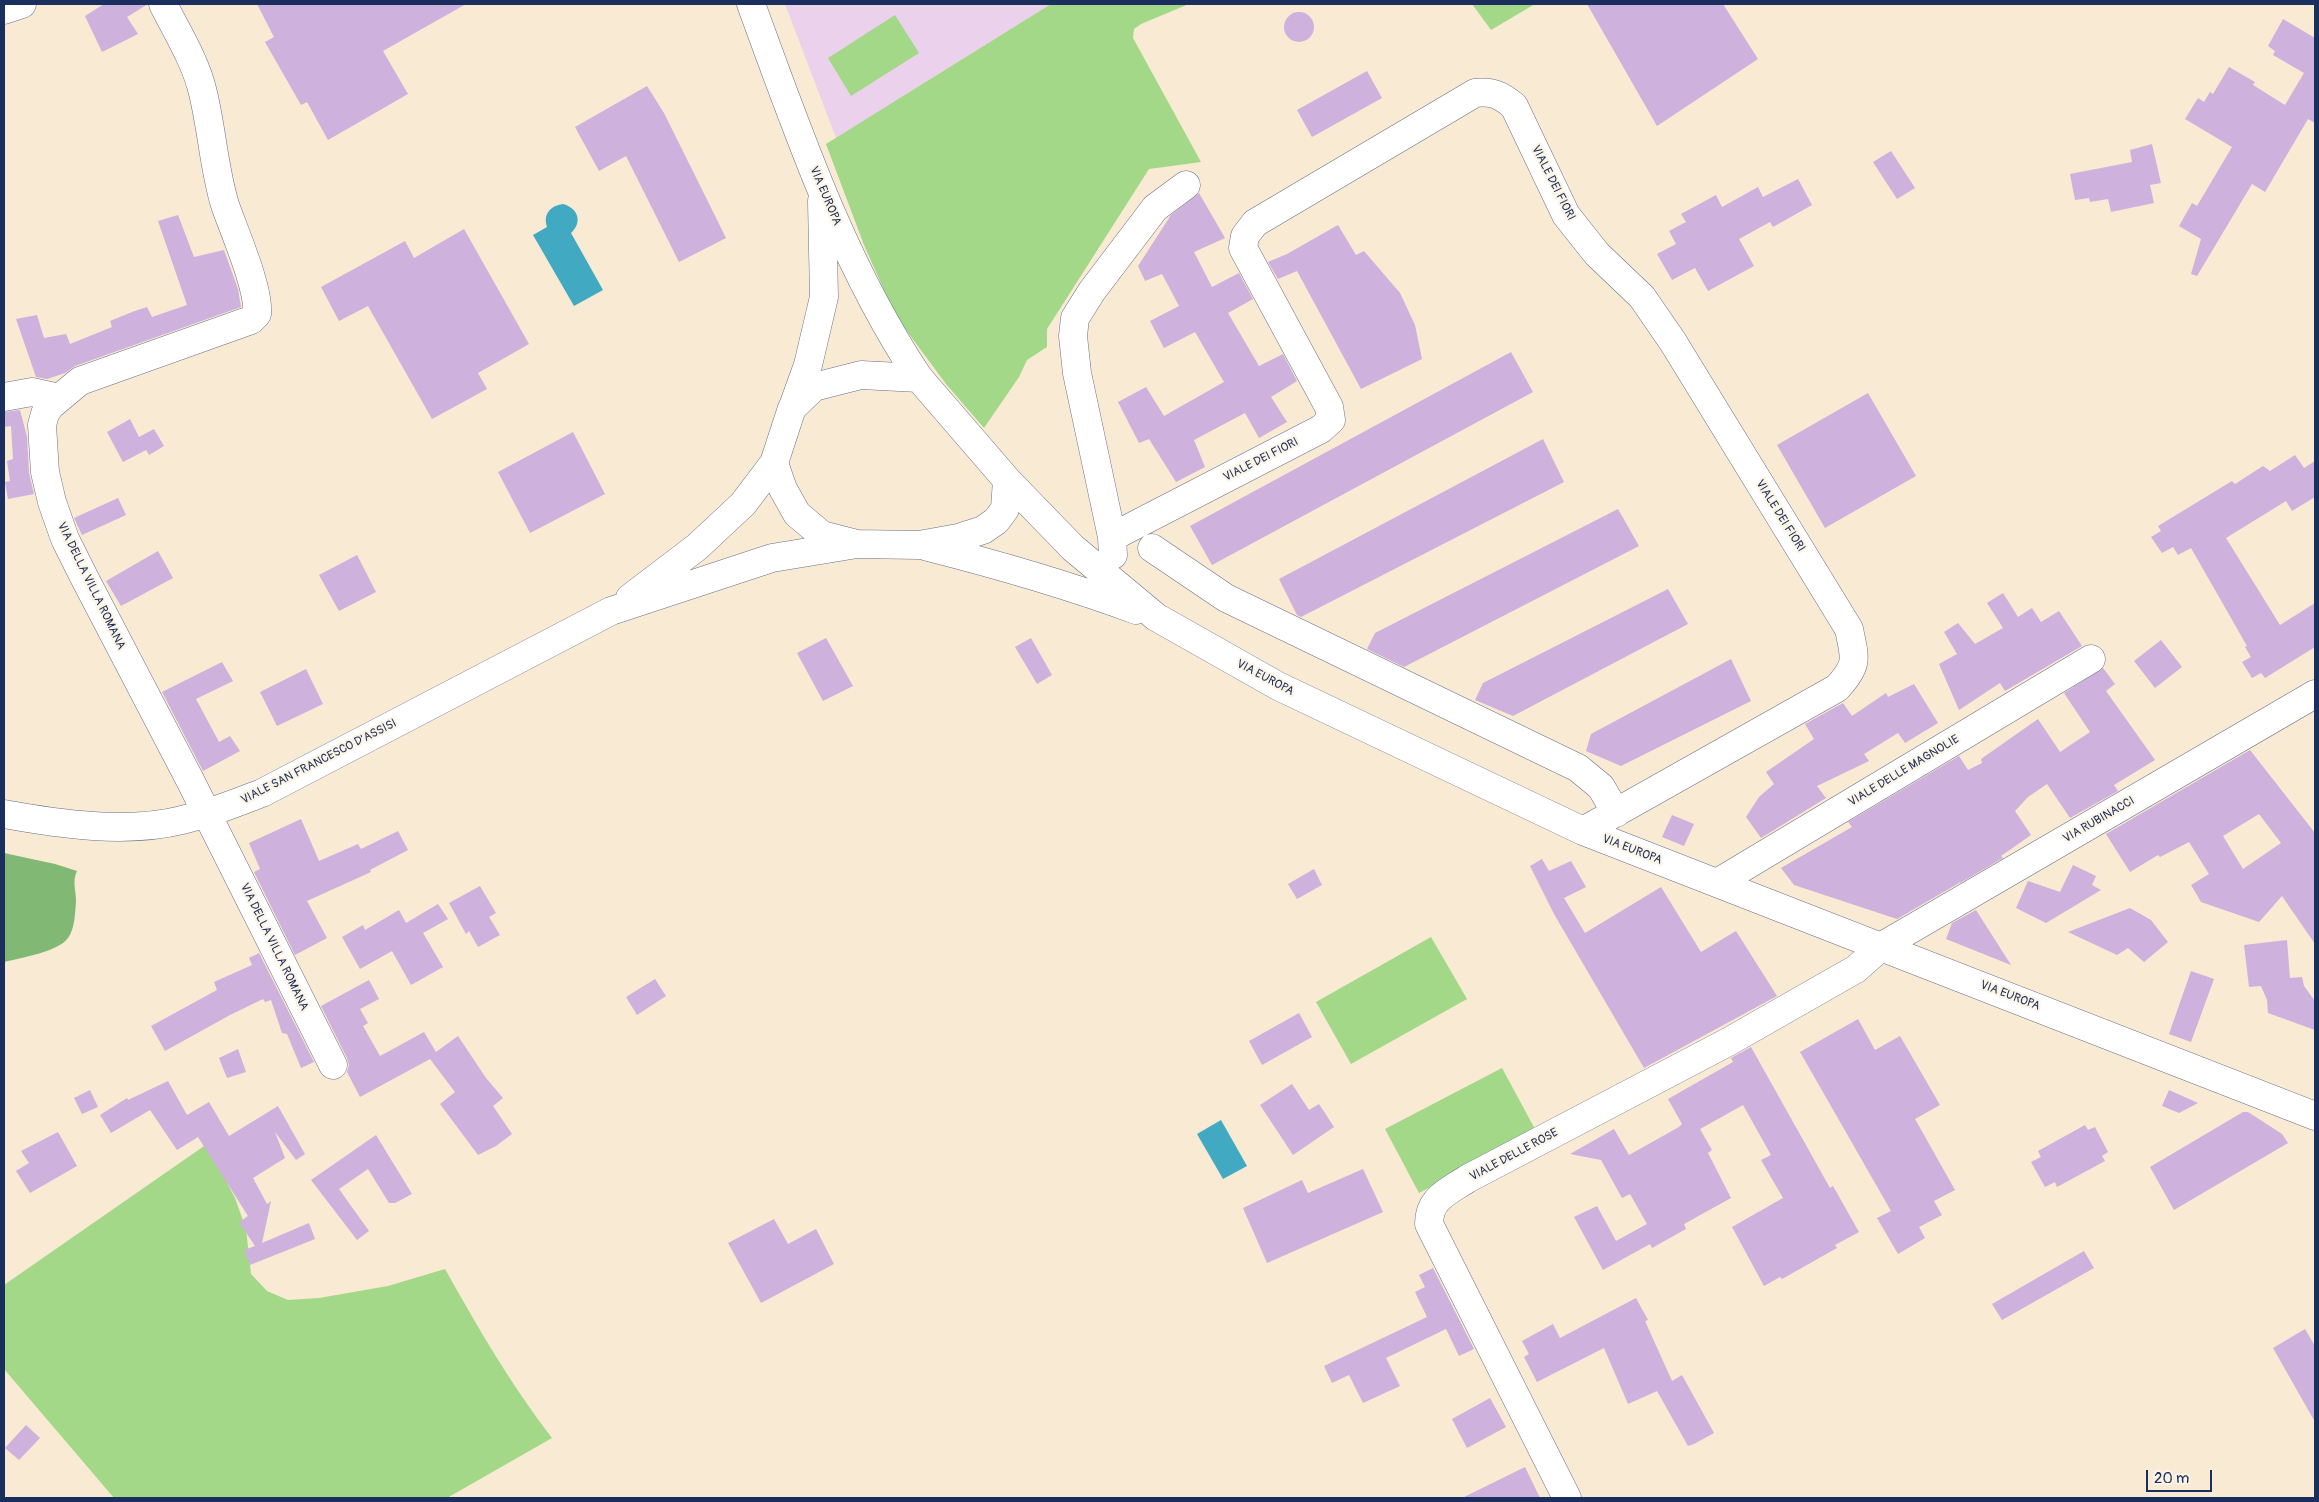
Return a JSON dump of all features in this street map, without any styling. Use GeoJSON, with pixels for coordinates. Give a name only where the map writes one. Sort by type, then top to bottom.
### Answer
{"type":"FeatureCollection","features":[{"type":"Feature","properties":{"kind":"street"},"geometry":{"type":"LineString","coordinates":[[4,10],[22,4]]}},
{"type":"Feature","properties":{"kind":"street","name":"VIA DELLA VILLA ROMANA"},"geometry":{"type":"LineString","coordinates":[[163,4],[196,72],[203,92],[218,176],[225,204],[257,297],[257,314],[251,320],[80,381],[50,406],[45,414],[42,425],[45,472],[55,511],[65,539],[207,813],[333,1066]]}},
{"type":"Feature","properties":{"kind":"street","name":"VIA EUROPA"},"geometry":{"type":"LineString","coordinates":[[751,4],[821,192],[892,338],[919,378],[1007,480],[1073,548],[1156,617],[1278,686],[1584,831],[2315,1116]]}},
{"type":"Feature","properties":{"kind":"street","name":"VIALE DEI FIORI"},"geometry":{"type":"LineString","coordinates":[[1112,538],[1321,429],[1331,420],[1329,407],[1244,248],[1245,236],[1255,223],[1475,93],[1490,91],[1505,98],[1514,106],[1566,215],[1597,254],[1642,297],[1673,342],[1849,629],[1855,660],[1850,674],[1838,688],[1584,831]]}},
{"type":"Feature","properties":{"kind":"street"},"geometry":{"type":"LineString","coordinates":[[1115,583],[1112,538],[1077,373],[1073,336],[1075,318],[1092,291],[1155,208],[1186,185]]}},
{"type":"Feature","properties":{"kind":"street","name":"VIALE SAN FRANCESCO D'ASSISI"},"geometry":{"type":"LineString","coordinates":[[611,612],[697,547],[743,504],[774,464],[808,364],[824,298],[821,192]]}},
{"type":"Feature","properties":{"kind":"street"},"geometry":{"type":"LineString","coordinates":[[792,408],[814,387],[862,375],[919,378]]}},
{"type":"Feature","properties":{"kind":"street"},"geometry":{"type":"LineString","coordinates":[[4,397],[32,392],[59,398]]}},
{"type":"Feature","properties":{"kind":"street"},"geometry":{"type":"LineString","coordinates":[[774,464],[783,489],[797,514],[822,534],[857,544],[919,545],[958,538],[983,530],[996,521],[1005,508],[1007,480]]}},
{"type":"Feature","properties":{"kind":"street","name":"VIALE SAN FRANCESCO D'ASSISI"},"geometry":{"type":"LineString","coordinates":[[4,814],[46,822],[134,827],[181,821],[207,813],[262,793],[611,612],[772,558],[857,544]]}},
{"type":"Feature","properties":{"kind":"street"},"geometry":{"type":"LineString","coordinates":[[919,545],[1001,565],[1069,585],[1156,617]]}},
{"type":"Feature","properties":{"kind":"street"},"geometry":{"type":"LineString","coordinates":[[1152,548],[1226,598],[1578,768],[1601,787],[1616,813]]}},
{"type":"Feature","properties":{"kind":"street","name":"VIALE DELLE MAGNOLIE"},"geometry":{"type":"LineString","coordinates":[[1717,883],[2091,660]]}},
{"type":"Feature","properties":{"kind":"street","name":"VIA RUBINACCI"},"geometry":{"type":"LineString","coordinates":[[1882,946],[2315,694]]}},
{"type":"Feature","properties":{"kind":"street","name":"VIALE DELLE ROSE"},"geometry":{"type":"LineString","coordinates":[[1567,1498],[1429,1224],[1429,1212],[1439,1197],[1467,1179],[1728,1042],[1856,969],[1882,946]]}},
{"type":"Feature","properties":{"kind":"shaded area"},"geometry":{"type":"Polygon","coordinates":[[[785,4],[1051,4],[836,138],[785,4]]]}},
{"type":"Feature","properties":{"kind":"green space"},"geometry":{"type":"Polygon","coordinates":[[[1051,4],[1189,4],[1141,24],[1134,29],[1133,38],[1201,162],[1149,169],[1047,329],[1047,347],[1027,360],[1019,377],[984,428],[946,384],[895,315],[864,245],[826,144],[1051,4]]]}},
{"type":"Feature","properties":{"kind":"green space"},"geometry":{"type":"Polygon","coordinates":[[[1472,4],[1535,4],[1491,30],[1472,4]]]}},
{"type":"Feature","properties":{"kind":"green space"},"geometry":{"type":"Polygon","coordinates":[[[895,15],[919,53],[851,96],[828,58],[895,15]]]}},
{"type":"Feature","properties":{"kind":"green space"},"geometry":{"type":"Polygon","coordinates":[[[4,853],[55,864],[77,871],[74,882],[76,901],[74,920],[68,938],[48,951],[4,962],[4,853]]]}},
{"type":"Feature","properties":{"kind":"green space"},"geometry":{"type":"Polygon","coordinates":[[[1431,937],[1467,999],[1351,1064],[1316,1002],[1431,937]]]}},
{"type":"Feature","properties":{"kind":"green space"},"geometry":{"type":"Polygon","coordinates":[[[1502,1068],[1536,1131],[1419,1193],[1385,1129],[1502,1068]]]}},
{"type":"Feature","properties":{"kind":"green space"},"geometry":{"type":"Polygon","coordinates":[[[207,1144],[235,1198],[246,1229],[251,1274],[267,1291],[288,1300],[319,1298],[388,1286],[445,1269],[496,1356],[552,1438],[447,1498],[114,1498],[4,1369],[4,1285],[207,1144]]]}},
{"type":"Feature","properties":{"kind":"water"},"geometry":{"type":"Polygon","coordinates":[[[563,204],[572,209],[577,216],[577,224],[571,233],[603,290],[574,306],[533,235],[547,227],[546,218],[549,211],[563,204]]]}},
{"type":"Feature","properties":{"kind":"water"},"geometry":{"type":"Polygon","coordinates":[[[1221,1120],[1247,1166],[1223,1179],[1197,1134],[1221,1120]]]}},
{"type":"Feature","properties":{"kind":"building"},"geometry":{"type":"Polygon","coordinates":[[[104,4],[148,4],[127,17],[138,34],[102,52],[85,16],[104,4]]]}},
{"type":"Feature","properties":{"kind":"building"},"geometry":{"type":"Polygon","coordinates":[[[257,4],[466,4],[383,51],[408,94],[328,140],[307,102],[301,105],[265,42],[274,37],[257,4]]]}},
{"type":"Feature","properties":{"kind":"building"},"geometry":{"type":"Polygon","coordinates":[[[1587,4],[1723,4],[1758,59],[1657,126],[1587,4]]]}},
{"type":"Feature","properties":{"kind":"building"},"geometry":{"type":"Polygon","coordinates":[[[1299,12],[1309,17],[1314,27],[1309,37],[1299,42],[1289,37],[1284,27],[1289,17],[1299,12]]]}},
{"type":"Feature","properties":{"kind":"building"},"geometry":{"type":"Polygon","coordinates":[[[2283,19],[2315,38],[2315,123],[2308,119],[2265,192],[2252,184],[2197,276],[2191,274],[2201,239],[2179,226],[2192,203],[2197,206],[2232,147],[2185,119],[2198,98],[2204,102],[2210,92],[2213,94],[2229,67],[2255,82],[2253,85],[2285,105],[2304,73],[2273,55],[2275,51],[2268,46],[2283,19]]]}},
{"type":"Feature","properties":{"kind":"building"},"geometry":{"type":"Polygon","coordinates":[[[1367,71],[1382,98],[1312,137],[1297,110],[1367,71]]]}},
{"type":"Feature","properties":{"kind":"building"},"geometry":{"type":"Polygon","coordinates":[[[647,86],[664,113],[726,238],[679,262],[626,156],[599,171],[575,127],[647,86]]]}},
{"type":"Feature","properties":{"kind":"building"},"geometry":{"type":"Polygon","coordinates":[[[2152,144],[2161,183],[2150,185],[2154,203],[2111,212],[2108,199],[2090,202],[2089,198],[2075,200],[2070,174],[2132,162],[2130,150],[2152,144]]]}},
{"type":"Feature","properties":{"kind":"building"},"geometry":{"type":"Polygon","coordinates":[[[1891,151],[1915,188],[1897,199],[1873,162],[1891,151]]]}},
{"type":"Feature","properties":{"kind":"building"},"geometry":{"type":"Polygon","coordinates":[[[1798,179],[1812,205],[1773,227],[1770,222],[1739,239],[1754,266],[1708,291],[1695,268],[1672,280],[1657,254],[1676,244],[1669,231],[1686,222],[1681,214],[1716,195],[1722,207],[1758,187],[1763,197],[1798,179]]]}},
{"type":"Feature","properties":{"kind":"building"},"geometry":{"type":"Polygon","coordinates":[[[1199,193],[1225,238],[1194,252],[1212,287],[1239,273],[1253,299],[1228,313],[1259,366],[1283,354],[1297,381],[1271,397],[1287,422],[1259,438],[1245,413],[1194,440],[1205,467],[1176,482],[1149,439],[1139,443],[1118,402],[1146,387],[1164,416],[1224,382],[1195,332],[1164,348],[1150,321],[1179,306],[1162,274],[1145,281],[1138,266],[1171,215],[1199,193]]]}},
{"type":"Feature","properties":{"kind":"building"},"geometry":{"type":"Polygon","coordinates":[[[178,215],[194,257],[224,250],[238,289],[241,307],[75,366],[65,373],[47,379],[36,377],[16,319],[37,315],[44,338],[66,334],[70,344],[112,327],[110,321],[147,307],[152,317],[187,305],[158,221],[178,215]]]}},
{"type":"Feature","properties":{"kind":"building"},"geometry":{"type":"Polygon","coordinates":[[[1338,225],[1356,255],[1364,251],[1400,293],[1415,325],[1422,359],[1361,389],[1297,271],[1278,279],[1268,262],[1287,254],[1338,225]]]}},
{"type":"Feature","properties":{"kind":"building"},"geometry":{"type":"Polygon","coordinates":[[[464,229],[529,344],[478,373],[487,389],[432,419],[368,306],[339,321],[321,287],[405,241],[414,258],[464,229]]]}},
{"type":"Feature","properties":{"kind":"building"},"geometry":{"type":"Polygon","coordinates":[[[1511,352],[1533,392],[1212,565],[1190,526],[1511,352]]]}},
{"type":"Feature","properties":{"kind":"building"},"geometry":{"type":"Polygon","coordinates":[[[1868,393],[1916,476],[1825,528],[1777,445],[1868,393]]]}},
{"type":"Feature","properties":{"kind":"building"},"geometry":{"type":"Polygon","coordinates":[[[20,410],[27,437],[29,473],[34,494],[8,499],[5,482],[10,481],[7,461],[13,459],[11,426],[4,427],[4,412],[20,410]]]}},
{"type":"Feature","properties":{"kind":"building"},"geometry":{"type":"Polygon","coordinates":[[[130,419],[139,437],[154,429],[164,446],[149,455],[146,450],[123,462],[107,432],[130,419]]]}},
{"type":"Feature","properties":{"kind":"building"},"geometry":{"type":"Polygon","coordinates":[[[573,432],[605,494],[530,533],[498,472],[573,432]]]}},
{"type":"Feature","properties":{"kind":"building"},"geometry":{"type":"Polygon","coordinates":[[[1543,439],[1564,482],[1301,617],[1297,615],[1279,579],[1543,439]]]}},
{"type":"Feature","properties":{"kind":"building"},"geometry":{"type":"Polygon","coordinates":[[[2295,455],[2304,468],[2315,461],[2315,497],[2292,511],[2286,501],[2226,538],[2280,625],[2315,603],[2315,647],[2265,678],[2261,673],[2252,678],[2242,662],[2251,657],[2245,647],[2247,646],[2191,548],[2178,555],[2173,547],[2162,553],[2151,537],[2161,531],[2158,526],[2232,481],[2235,484],[2263,466],[2270,471],[2295,455]]]}},
{"type":"Feature","properties":{"kind":"building"},"geometry":{"type":"Polygon","coordinates":[[[118,498],[126,515],[82,535],[74,518],[118,498]]]}},
{"type":"Feature","properties":{"kind":"building"},"geometry":{"type":"Polygon","coordinates":[[[1618,509],[1639,546],[1404,667],[1367,649],[1375,633],[1618,509]]]}},
{"type":"Feature","properties":{"kind":"building"},"geometry":{"type":"Polygon","coordinates":[[[158,551],[173,578],[121,606],[106,581],[158,551]]]}},
{"type":"Feature","properties":{"kind":"building"},"geometry":{"type":"Polygon","coordinates":[[[357,555],[376,592],[339,611],[319,575],[357,555]]]}},
{"type":"Feature","properties":{"kind":"building"},"geometry":{"type":"Polygon","coordinates":[[[1668,589],[1688,624],[1513,716],[1475,700],[1483,683],[1668,589]]]}},
{"type":"Feature","properties":{"kind":"building"},"geometry":{"type":"Polygon","coordinates":[[[2003,593],[2018,617],[2032,608],[2041,622],[2059,611],[2082,646],[2005,691],[2000,683],[1959,710],[1939,664],[1957,654],[1944,632],[1958,623],[1975,644],[2003,628],[1987,603],[2003,593]]]}},
{"type":"Feature","properties":{"kind":"building"},"geometry":{"type":"Polygon","coordinates":[[[826,638],[853,686],[823,701],[797,653],[826,638]]]}},
{"type":"Feature","properties":{"kind":"building"},"geometry":{"type":"Polygon","coordinates":[[[1031,638],[1052,675],[1037,684],[1015,647],[1031,638]]]}},
{"type":"Feature","properties":{"kind":"building"},"geometry":{"type":"Polygon","coordinates":[[[2161,640],[2182,667],[2155,688],[2134,661],[2161,640]]]}},
{"type":"Feature","properties":{"kind":"building"},"geometry":{"type":"Polygon","coordinates":[[[1731,659],[1751,701],[1621,766],[1586,751],[1591,734],[1731,659]]]}},
{"type":"Feature","properties":{"kind":"building"},"geometry":{"type":"Polygon","coordinates":[[[222,662],[233,681],[196,699],[219,742],[230,736],[240,751],[203,771],[162,692],[222,662]]]}},
{"type":"Feature","properties":{"kind":"building"},"geometry":{"type":"Polygon","coordinates":[[[2103,668],[2115,684],[2106,691],[2155,760],[2114,785],[2118,791],[2070,818],[2047,784],[2028,797],[2015,811],[2031,835],[2001,856],[2003,858],[1960,883],[1958,882],[1897,919],[1794,885],[1781,868],[1852,827],[1848,822],[1959,756],[1968,770],[1982,763],[1981,759],[2038,719],[2060,752],[2090,732],[2064,693],[2103,668]]]}},
{"type":"Feature","properties":{"kind":"building"},"geometry":{"type":"Polygon","coordinates":[[[306,669],[323,704],[277,726],[260,692],[306,669]]]}},
{"type":"Feature","properties":{"kind":"building"},"geometry":{"type":"Polygon","coordinates":[[[1914,684],[1938,723],[1905,743],[1898,733],[1864,754],[1869,761],[1817,786],[1826,798],[1761,838],[1746,817],[1759,797],[1774,784],[1766,772],[1814,739],[1805,724],[1843,703],[1852,716],[1886,693],[1888,697],[1914,684]]]}},
{"type":"Feature","properties":{"kind":"building"},"geometry":{"type":"Polygon","coordinates":[[[2250,750],[2315,833],[2315,944],[2282,896],[2259,922],[2201,902],[2191,885],[2209,874],[2189,842],[2160,857],[2158,855],[2130,872],[2106,834],[2250,750]],[[2259,814],[2223,836],[2243,869],[2281,843],[2259,814]]]}},
{"type":"Feature","properties":{"kind":"building"},"geometry":{"type":"Polygon","coordinates":[[[1672,815],[1694,824],[1684,846],[1662,837],[1672,815]]]}},
{"type":"Feature","properties":{"kind":"building"},"geometry":{"type":"Polygon","coordinates":[[[301,819],[319,861],[358,844],[361,849],[398,831],[408,850],[370,870],[371,872],[307,901],[327,938],[295,955],[254,872],[260,869],[249,843],[301,819]]]}},
{"type":"Feature","properties":{"kind":"building"},"geometry":{"type":"Polygon","coordinates":[[[1542,859],[1549,871],[1571,861],[1586,887],[1564,898],[1585,933],[1661,887],[1701,952],[1736,931],[1777,996],[1644,1068],[1554,914],[1530,866],[1542,859]]]}},
{"type":"Feature","properties":{"kind":"building"},"geometry":{"type":"Polygon","coordinates":[[[2073,865],[2096,876],[2092,885],[2101,890],[2046,923],[2016,908],[2028,881],[2060,892],[2073,865]]]}},
{"type":"Feature","properties":{"kind":"building"},"geometry":{"type":"Polygon","coordinates":[[[1314,869],[1322,885],[1297,899],[1288,884],[1314,869]]]}},
{"type":"Feature","properties":{"kind":"building"},"geometry":{"type":"Polygon","coordinates":[[[480,886],[496,913],[489,917],[500,935],[478,947],[469,931],[466,934],[449,903],[480,886]]]}},
{"type":"Feature","properties":{"kind":"building"},"geometry":{"type":"Polygon","coordinates":[[[438,904],[448,919],[423,933],[443,967],[411,985],[392,951],[360,969],[342,937],[363,925],[365,930],[399,910],[406,923],[438,904]]]}},
{"type":"Feature","properties":{"kind":"building"},"geometry":{"type":"Polygon","coordinates":[[[2130,908],[2151,920],[2168,942],[2144,962],[2128,948],[2117,955],[2068,932],[2130,908]]]}},
{"type":"Feature","properties":{"kind":"building"},"geometry":{"type":"Polygon","coordinates":[[[1976,910],[2011,965],[1946,939],[1952,923],[1976,910]]]}},
{"type":"Feature","properties":{"kind":"building"},"geometry":{"type":"Polygon","coordinates":[[[2287,940],[2290,978],[2302,977],[2304,986],[2315,1001],[2315,1030],[2268,1013],[2267,1000],[2261,986],[2249,987],[2244,945],[2287,940]]]}},
{"type":"Feature","properties":{"kind":"building"},"geometry":{"type":"Polygon","coordinates":[[[259,953],[314,1062],[301,1068],[287,1034],[282,1033],[271,1000],[265,1002],[263,999],[165,1051],[151,1026],[217,990],[214,982],[252,965],[249,958],[259,953]]]}},
{"type":"Feature","properties":{"kind":"building"},"geometry":{"type":"Polygon","coordinates":[[[2191,971],[2214,979],[2191,1042],[2169,1034],[2191,971]]]}},
{"type":"Feature","properties":{"kind":"building"},"geometry":{"type":"Polygon","coordinates":[[[655,979],[666,996],[637,1015],[626,997],[655,979]]]}},
{"type":"Feature","properties":{"kind":"building"},"geometry":{"type":"Polygon","coordinates":[[[369,980],[379,999],[360,1009],[368,1023],[363,1026],[380,1056],[424,1032],[436,1052],[458,1036],[486,1078],[503,1098],[493,1106],[512,1134],[496,1146],[478,1155],[440,1104],[455,1092],[430,1059],[360,1097],[347,1072],[349,1065],[347,1058],[321,1006],[369,980]]]}},
{"type":"Feature","properties":{"kind":"building"},"geometry":{"type":"Polygon","coordinates":[[[1299,1013],[1312,1037],[1262,1065],[1249,1041],[1299,1013]]]}},
{"type":"Feature","properties":{"kind":"building"},"geometry":{"type":"Polygon","coordinates":[[[1858,1019],[1875,1050],[1900,1036],[1940,1105],[1915,1119],[1955,1190],[1934,1201],[1942,1215],[1919,1227],[1925,1238],[1898,1254],[1877,1218],[1891,1211],[1800,1052],[1858,1019]]]}},
{"type":"Feature","properties":{"kind":"building"},"geometry":{"type":"Polygon","coordinates":[[[1751,1047],[1830,1188],[1833,1186],[1859,1232],[1835,1245],[1837,1248],[1782,1279],[1780,1277],[1764,1286],[1732,1227],[1783,1198],[1761,1160],[1771,1155],[1743,1105],[1700,1129],[1712,1150],[1708,1153],[1731,1198],[1684,1224],[1686,1229],[1652,1248],[1650,1244],[1603,1270],[1574,1217],[1597,1206],[1616,1241],[1647,1224],[1630,1194],[1622,1198],[1601,1160],[1570,1154],[1614,1129],[1629,1155],[1679,1127],[1682,1124],[1668,1099],[1733,1062],[1731,1058],[1751,1047]]]}},
{"type":"Feature","properties":{"kind":"building"},"geometry":{"type":"Polygon","coordinates":[[[238,1049],[246,1072],[227,1078],[219,1058],[238,1049]]]}},
{"type":"Feature","properties":{"kind":"building"},"geometry":{"type":"Polygon","coordinates":[[[168,1081],[187,1115],[209,1102],[229,1136],[278,1106],[305,1154],[296,1160],[275,1132],[285,1158],[253,1178],[267,1204],[271,1201],[262,1243],[309,1223],[315,1239],[250,1265],[244,1250],[255,1246],[239,1222],[248,1216],[198,1137],[177,1150],[150,1110],[111,1133],[100,1115],[127,1098],[128,1100],[168,1081]]]}},
{"type":"Feature","properties":{"kind":"building"},"geometry":{"type":"Polygon","coordinates":[[[1292,1084],[1309,1110],[1319,1104],[1334,1127],[1293,1155],[1260,1105],[1292,1084]]]}},
{"type":"Feature","properties":{"kind":"building"},"geometry":{"type":"Polygon","coordinates":[[[90,1090],[98,1107],[82,1114],[74,1098],[90,1090]]]}},
{"type":"Feature","properties":{"kind":"building"},"geometry":{"type":"Polygon","coordinates":[[[2169,1090],[2198,1103],[2179,1113],[2162,1106],[2169,1090]]]}},
{"type":"Feature","properties":{"kind":"building"},"geometry":{"type":"Polygon","coordinates":[[[2243,1112],[2248,1112],[2282,1134],[2288,1143],[2174,1210],[2150,1167],[2243,1112]]]}},
{"type":"Feature","properties":{"kind":"building"},"geometry":{"type":"Polygon","coordinates":[[[2085,1125],[2088,1130],[2095,1127],[2108,1152],[2102,1156],[2105,1161],[2057,1187],[2055,1182],[2045,1187],[2031,1162],[2041,1157],[2038,1151],[2085,1125]]]}},
{"type":"Feature","properties":{"kind":"building"},"geometry":{"type":"Polygon","coordinates":[[[58,1132],[77,1166],[30,1193],[16,1171],[29,1163],[21,1151],[58,1132]]]}},
{"type":"Feature","properties":{"kind":"building"},"geometry":{"type":"Polygon","coordinates":[[[376,1135],[412,1194],[395,1203],[389,1203],[368,1169],[339,1189],[369,1231],[357,1240],[311,1180],[376,1135]]]}},
{"type":"Feature","properties":{"kind":"building"},"geometry":{"type":"Polygon","coordinates":[[[1363,1169],[1383,1212],[1267,1263],[1243,1208],[1302,1180],[1308,1193],[1363,1169]]]}},
{"type":"Feature","properties":{"kind":"building"},"geometry":{"type":"Polygon","coordinates":[[[774,1219],[788,1244],[816,1229],[834,1264],[761,1303],[728,1243],[774,1219]]]}},
{"type":"Feature","properties":{"kind":"building"},"geometry":{"type":"Polygon","coordinates":[[[2084,1251],[2094,1268],[2002,1320],[1992,1304],[2084,1251]]]}},
{"type":"Feature","properties":{"kind":"building"},"geometry":{"type":"Polygon","coordinates":[[[1433,1268],[1474,1349],[1459,1356],[1446,1329],[1386,1358],[1400,1386],[1363,1403],[1349,1375],[1332,1383],[1324,1366],[1427,1317],[1415,1292],[1425,1287],[1419,1275],[1433,1268]]]}},
{"type":"Feature","properties":{"kind":"building"},"geometry":{"type":"Polygon","coordinates":[[[1636,1298],[1648,1320],[1645,1321],[1672,1381],[1682,1375],[1714,1433],[1694,1444],[1688,1446],[1657,1391],[1628,1404],[1604,1348],[1537,1382],[1524,1357],[1529,1354],[1522,1341],[1553,1324],[1560,1338],[1636,1298]]]}},
{"type":"Feature","properties":{"kind":"building"},"geometry":{"type":"Polygon","coordinates":[[[2305,1329],[2315,1346],[2315,1422],[2273,1348],[2305,1329]]]}},
{"type":"Feature","properties":{"kind":"building"},"geometry":{"type":"Polygon","coordinates":[[[1490,1398],[1506,1427],[1467,1448],[1452,1419],[1490,1398]]]}},
{"type":"Feature","properties":{"kind":"building"},"geometry":{"type":"Polygon","coordinates":[[[26,1425],[40,1438],[19,1460],[5,1448],[26,1425]]]}},
{"type":"Feature","properties":{"kind":"building"},"geometry":{"type":"Polygon","coordinates":[[[1525,1467],[1540,1498],[1462,1498],[1525,1467]]]}}]}
